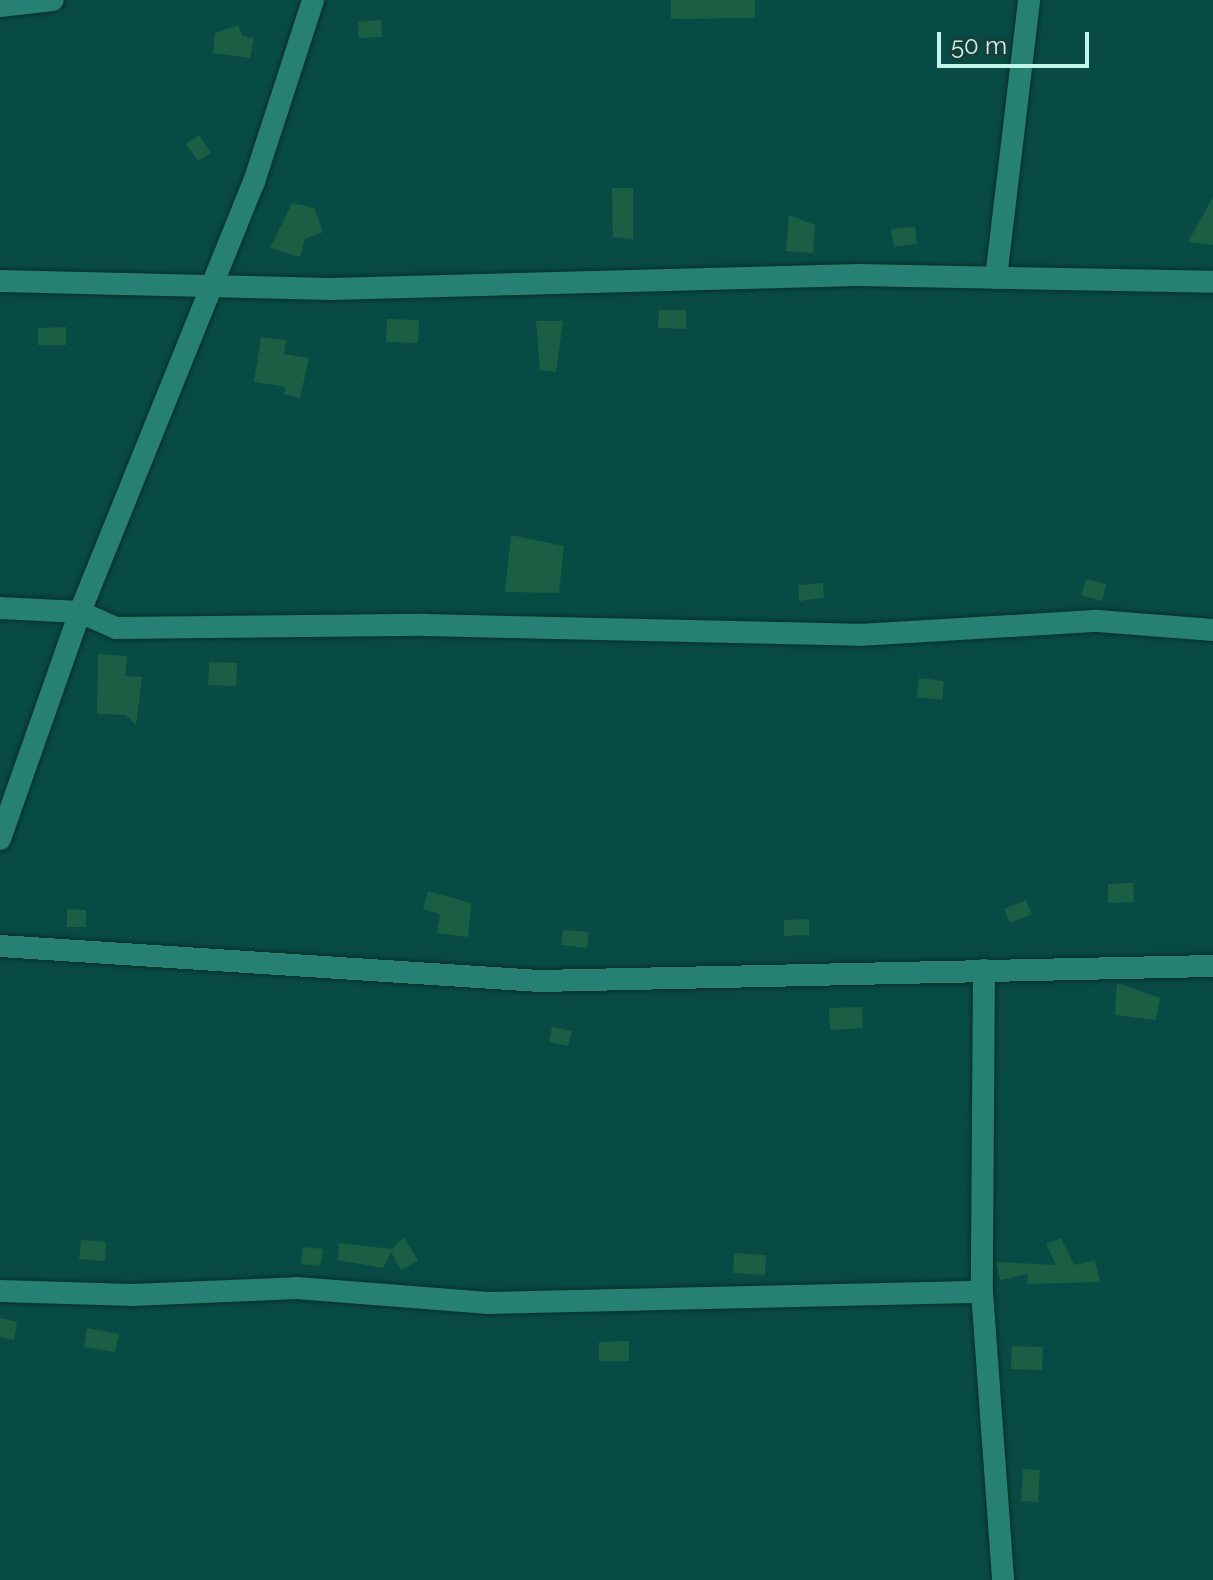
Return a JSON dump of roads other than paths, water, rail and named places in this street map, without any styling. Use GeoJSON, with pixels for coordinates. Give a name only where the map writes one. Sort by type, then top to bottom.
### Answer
{"type":"FeatureCollection","features":[{"type":"Feature","properties":{"kind":"street"},"geometry":{"type":"LineString","coordinates":[[0,6],[53,0]]}},
{"type":"Feature","properties":{"kind":"street"},"geometry":{"type":"LineString","coordinates":[[0,839],[80,612],[208,285],[254,182],[313,0]]}},
{"type":"Feature","properties":{"kind":"street"},"geometry":{"type":"LineString","coordinates":[[996,278],[1029,0]]}},
{"type":"Feature","properties":{"kind":"street"},"geometry":{"type":"LineString","coordinates":[[0,281],[208,285],[996,278],[1213,282]]}},
{"type":"Feature","properties":{"kind":"street"},"geometry":{"type":"LineString","coordinates":[[0,608],[80,612],[116,628],[425,625],[859,635],[1098,621],[1213,630]]}},
{"type":"Feature","properties":{"kind":"street"},"geometry":{"type":"LineString","coordinates":[[0,946],[540,981],[1213,966]]}},
{"type":"Feature","properties":{"kind":"street"},"geometry":{"type":"LineString","coordinates":[[984,970],[982,1292],[1003,1580]]}},
{"type":"Feature","properties":{"kind":"street"},"geometry":{"type":"LineString","coordinates":[[0,1291],[133,1295],[297,1288],[488,1303],[982,1292]]}}]}
